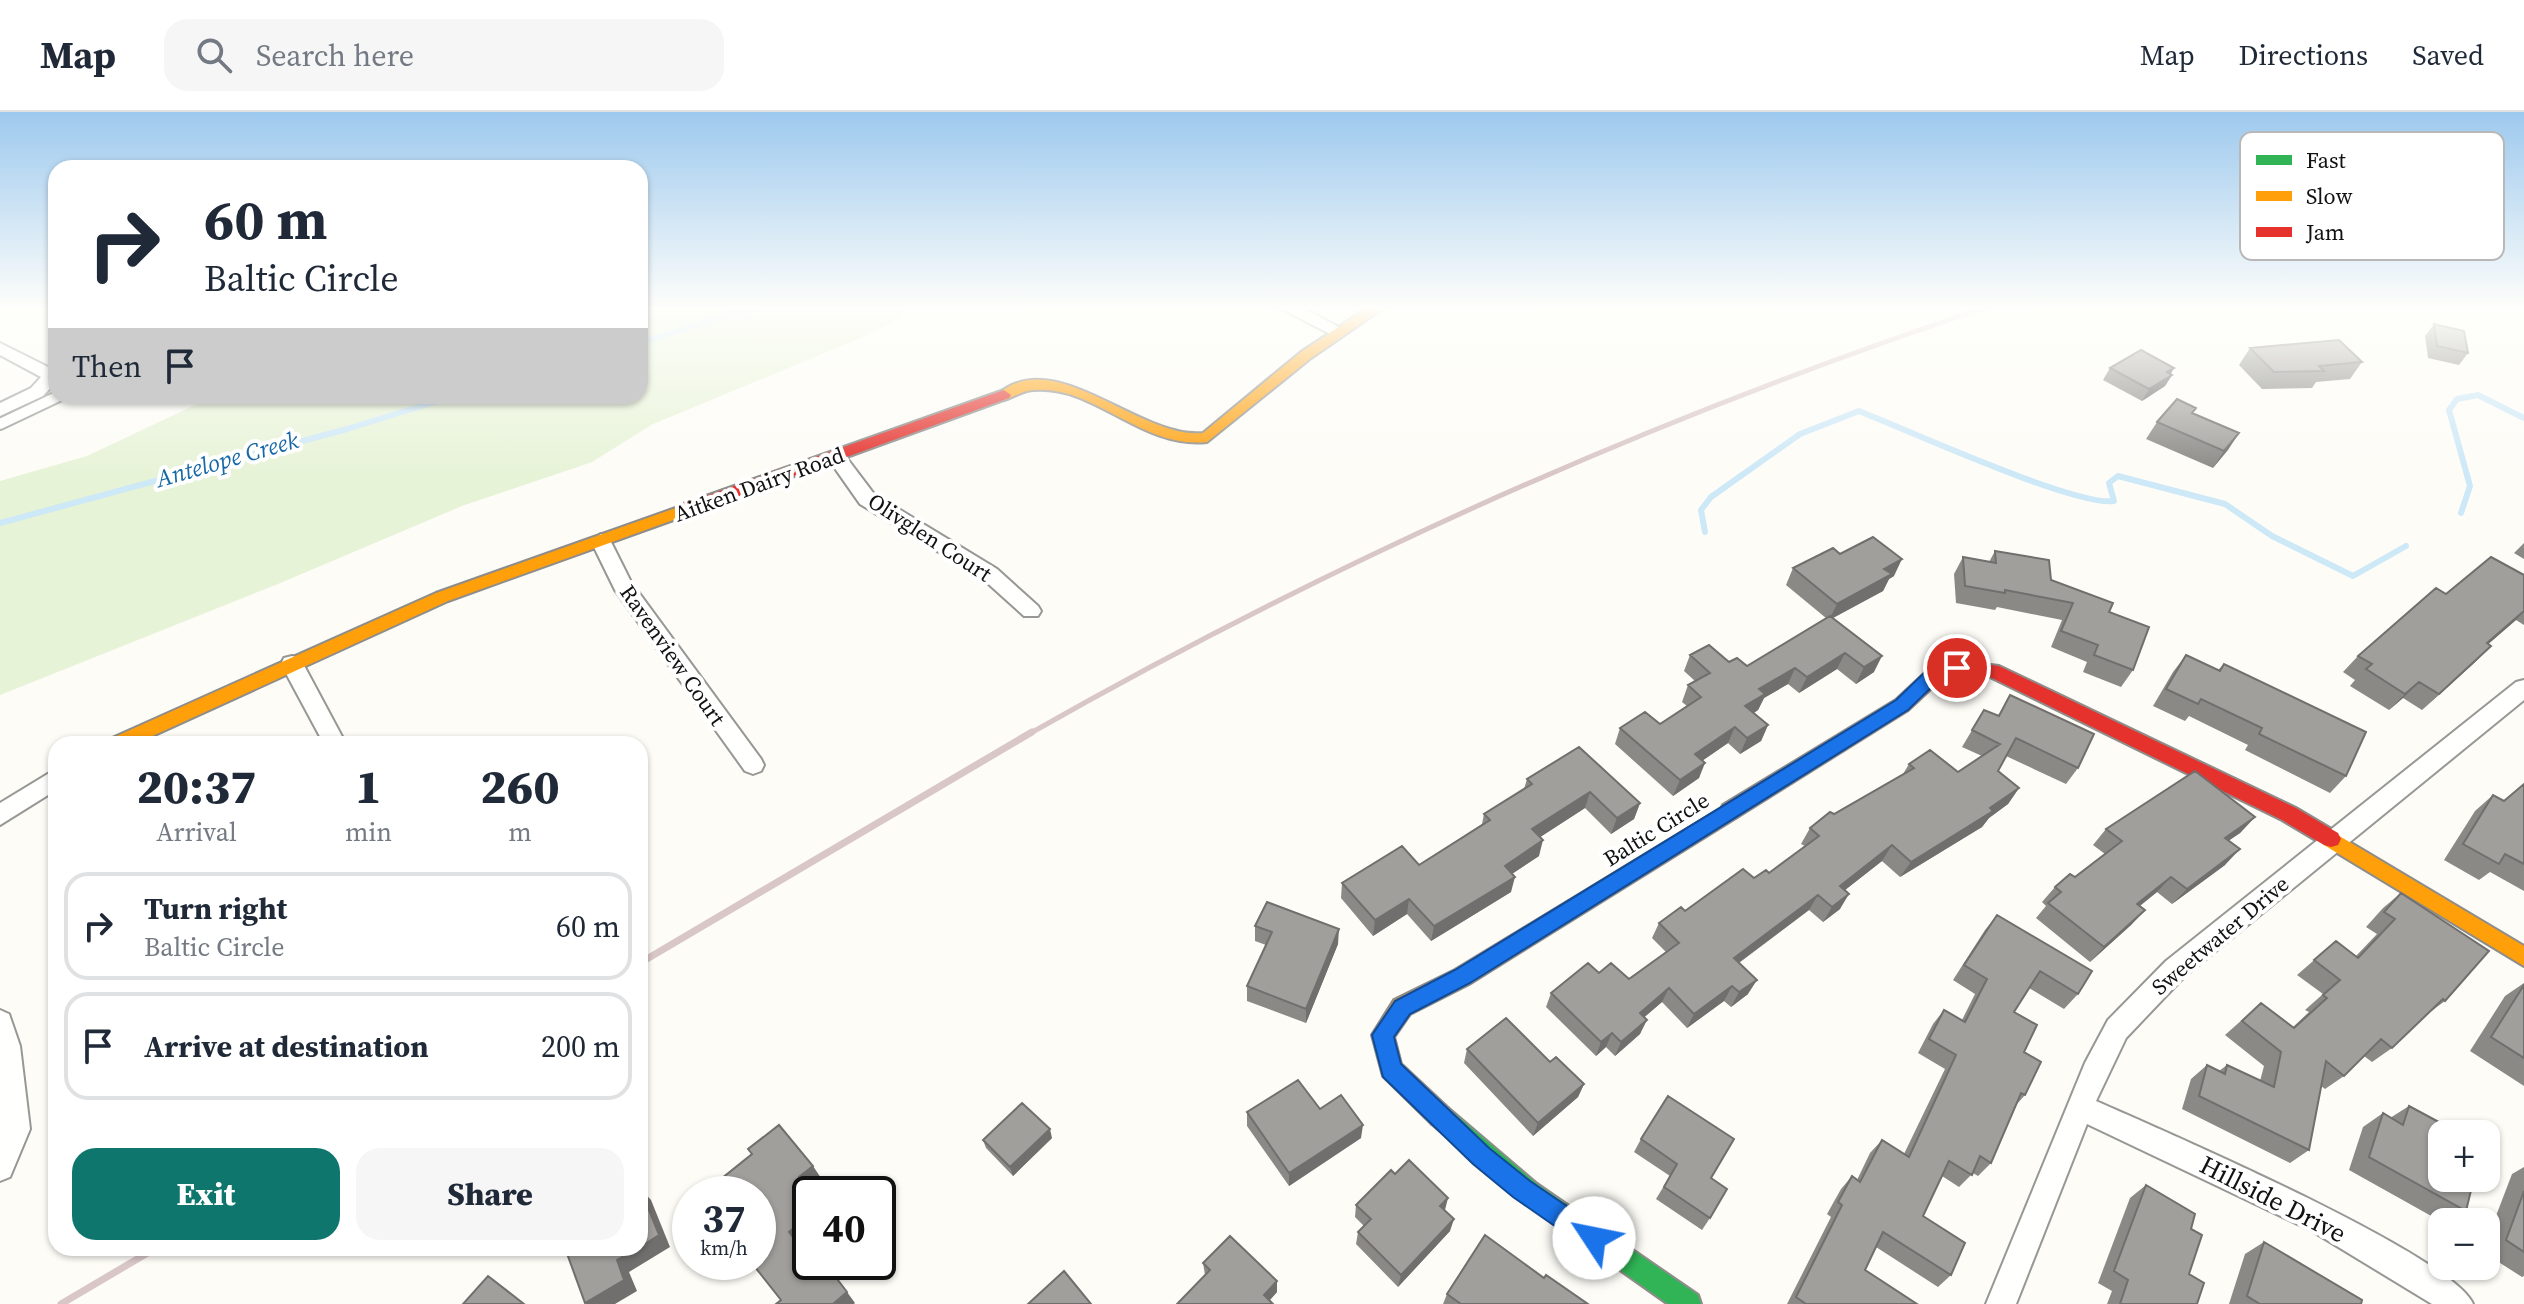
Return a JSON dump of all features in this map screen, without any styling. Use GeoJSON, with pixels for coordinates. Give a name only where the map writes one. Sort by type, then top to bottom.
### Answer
{"type":"FeatureCollection","features":[{"type":"Feature","properties":{"kind":"street"},"geometry":{"type":"LineString","coordinates":[[27,363],[48,374]]}},
{"type":"Feature","properties":{"kind":"street","name":"Aitken Dairy Road"},"geometry":{"type":"LineString","coordinates":[[134,736],[442,597],[1032,385],[1049,385],[1069,391],[1176,439],[1192,442],[1207,437],[1297,363]]}},
{"type":"Feature","properties":{"kind":"street"},"geometry":{"type":"LineString","coordinates":[[0,410],[37,392],[48,380]]}},
{"type":"Feature","properties":{"kind":"street","name":"Olivglen Court"},"geometry":{"type":"LineString","coordinates":[[836,457],[867,499],[990,574],[1031,611]]}},
{"type":"Feature","properties":{"kind":"street","name":"Ravenview Court"},"geometry":{"type":"LineString","coordinates":[[601,541],[622,585],[753,765]]}},
{"type":"Feature","properties":{"kind":"street"},"geometry":{"type":"LineString","coordinates":[[292,664],[331,736]]}},
{"type":"Feature","properties":{"kind":"street","name":"Baltic Circle"},"geometry":{"type":"LineString","coordinates":[[1689,1304],[1522,1189],[1481,1156],[1391,1069],[1383,1035],[1402,1007],[1462,977],[1902,705],[1932,677],[1957,668],[1993,671],[2212,775],[2335,840],[2524,957]]}},
{"type":"Feature","properties":{"kind":"street","name":"Sweetwater Drive"},"geometry":{"type":"LineString","coordinates":[[2001,1304],[2098,1063],[2117,1029],[2175,969],[2524,688]]}},
{"type":"Feature","properties":{"kind":"street"},"geometry":{"type":"LineString","coordinates":[[0,815],[48,783]]}},
{"type":"Feature","properties":{"kind":"street"},"geometry":{"type":"LineString","coordinates":[[0,1022],[7,1046],[16,1129],[0,1167]]}},
{"type":"Feature","properties":{"kind":"street","name":"Hillside Drive"},"geometry":{"type":"LineString","coordinates":[[2080,1107],[2310,1214],[2422,1278],[2458,1304]]}},
{"type":"Feature","properties":{"kind":"lane"},"geometry":{"type":"LineString","coordinates":[[0,424],[48,401]]}},
{"type":"Feature","properties":{"kind":"green space"},"geometry":{"type":"Polygon","coordinates":[[[648,363],[801,363],[653,424],[592,462],[462,506],[278,584],[0,695],[0,481],[87,456],[197,404],[648,404],[648,363]]]}},
{"type":"Feature","properties":{"kind":"building"},"geometry":{"type":"Polygon","coordinates":[[[2119,363],[2164,363],[2174,368],[2167,372],[2172,375],[2149,389],[2110,368],[2119,363]]]}},
{"type":"Feature","properties":{"kind":"building"},"geometry":{"type":"Polygon","coordinates":[[[2265,363],[2355,363],[2319,366],[2324,371],[2274,372],[2265,363]]]}},
{"type":"Feature","properties":{"kind":"building"},"geometry":{"type":"Polygon","coordinates":[[[2177,399],[2196,408],[2192,413],[2239,433],[2224,451],[2157,422],[2177,399]]]}},
{"type":"Feature","properties":{"kind":"building"},"geometry":{"type":"Polygon","coordinates":[[[1873,537],[1902,559],[1884,569],[1892,574],[1837,604],[1793,568],[1833,548],[1840,554],[1873,537]]]}},
{"type":"Feature","properties":{"kind":"building"},"geometry":{"type":"Polygon","coordinates":[[[1995,551],[2049,560],[2051,580],[2113,603],[2109,612],[2149,627],[2133,670],[2094,655],[2098,645],[2061,631],[2073,603],[1965,586],[1963,557],[1996,563],[1995,551]]]}},
{"type":"Feature","properties":{"kind":"building"},"geometry":{"type":"Polygon","coordinates":[[[2491,557],[2524,575],[2524,611],[2487,643],[2491,646],[2439,694],[2419,682],[2405,694],[2366,669],[2372,664],[2358,656],[2436,588],[2446,594],[2491,557]]]}},
{"type":"Feature","properties":{"kind":"building"},"geometry":{"type":"Polygon","coordinates":[[[1830,616],[1882,656],[1864,667],[1845,653],[1807,677],[1795,668],[1759,689],[1765,694],[1745,706],[1768,725],[1747,738],[1735,727],[1695,754],[1705,763],[1680,780],[1620,728],[1645,712],[1660,724],[1701,697],[1688,685],[1710,673],[1690,655],[1709,645],[1729,662],[1737,658],[1747,666],[1830,616]]]}},
{"type":"Feature","properties":{"kind":"building"},"geometry":{"type":"Polygon","coordinates":[[[2186,655],[2220,671],[2224,664],[2366,732],[2346,776],[2259,734],[2262,728],[2201,699],[2198,704],[2166,689],[2186,655]]]}},
{"type":"Feature","properties":{"kind":"building"},"geometry":{"type":"Polygon","coordinates":[[[2010,695],[2094,734],[2078,768],[2016,738],[1998,771],[2019,788],[1990,808],[1993,811],[1911,862],[1892,845],[1840,886],[1849,894],[1832,907],[1818,895],[1734,958],[1757,980],[1739,992],[1732,986],[1694,1014],[1669,988],[1640,1013],[1647,1020],[1621,1042],[1612,1033],[1601,1042],[1551,993],[1588,963],[1599,973],[1611,963],[1629,979],[1679,943],[1659,923],[1681,907],[1685,911],[1743,869],[1754,878],[1766,870],[1769,873],[1819,836],[1810,828],[1830,812],[1834,814],[1914,768],[1909,764],[1930,750],[1958,772],[2000,744],[1972,730],[1984,710],[1999,716],[2010,695]]]}},
{"type":"Feature","properties":{"kind":"building"},"geometry":{"type":"Polygon","coordinates":[[[1579,747],[1640,803],[1617,818],[1590,792],[1532,829],[1543,840],[1505,866],[1515,877],[1434,926],[1409,899],[1375,920],[1342,883],[1402,846],[1419,865],[1490,820],[1484,814],[1532,784],[1527,779],[1579,747]]]}},
{"type":"Feature","properties":{"kind":"building"},"geometry":{"type":"Polygon","coordinates":[[[2195,771],[2255,817],[2225,838],[2240,849],[2187,889],[2171,877],[2137,904],[2145,910],[2104,947],[2048,903],[2061,892],[2055,887],[2070,874],[2075,877],[2122,841],[2106,829],[2195,771]]]}},
{"type":"Feature","properties":{"kind":"building"},"geometry":{"type":"Polygon","coordinates":[[[2524,784],[2524,864],[2505,854],[2499,864],[2463,844],[2493,795],[2504,801],[2524,784]]]}},
{"type":"Feature","properties":{"kind":"building"},"geometry":{"type":"Polygon","coordinates":[[[2401,893],[2489,951],[2445,1001],[2443,999],[2392,1048],[2381,1039],[2344,1076],[2326,1061],[2309,1150],[2199,1096],[2207,1065],[2225,1074],[2227,1065],[2274,1087],[2281,1052],[2242,1021],[2261,1003],[2294,1028],[2327,998],[2323,995],[2340,980],[2314,960],[2336,941],[2358,958],[2395,919],[2384,912],[2401,893]]]}},
{"type":"Feature","properties":{"kind":"building"},"geometry":{"type":"Polygon","coordinates":[[[1267,902],[1339,929],[1306,1009],[1247,986],[1272,932],[1255,926],[1267,902]]]}},
{"type":"Feature","properties":{"kind":"building"},"geometry":{"type":"Polygon","coordinates":[[[1997,915],[2092,971],[2078,994],[2040,971],[2014,1012],[2037,1025],[2024,1052],[2041,1062],[2025,1095],[2021,1093],[1991,1163],[1980,1156],[1972,1175],[1949,1161],[1923,1216],[1965,1243],[1951,1275],[1883,1232],[1865,1270],[1917,1304],[1806,1304],[1796,1297],[1842,1205],[1838,1202],[1852,1176],[1860,1182],[1882,1140],[1909,1157],[1956,1055],[1929,1039],[1944,1010],[1965,1022],[1987,979],[1964,965],[1997,915]]]}},
{"type":"Feature","properties":{"kind":"building"},"geometry":{"type":"Polygon","coordinates":[[[2524,985],[2524,1058],[2491,1037],[2524,985]]]}},
{"type":"Feature","properties":{"kind":"building"},"geometry":{"type":"Polygon","coordinates":[[[1506,1018],[1550,1062],[1556,1057],[1584,1084],[1538,1123],[1467,1049],[1506,1018]]]}},
{"type":"Feature","properties":{"kind":"building"},"geometry":{"type":"Polygon","coordinates":[[[1298,1080],[1320,1109],[1341,1095],[1363,1125],[1289,1173],[1247,1112],[1298,1080]]]}},
{"type":"Feature","properties":{"kind":"building"},"geometry":{"type":"Polygon","coordinates":[[[1668,1096],[1734,1139],[1711,1178],[1727,1189],[1710,1218],[1664,1187],[1677,1164],[1641,1139],[1668,1096]]]}},
{"type":"Feature","properties":{"kind":"building"},"geometry":{"type":"Polygon","coordinates":[[[1022,1103],[1050,1129],[1010,1167],[983,1140],[1022,1103]]]}},
{"type":"Feature","properties":{"kind":"building"},"geometry":{"type":"Polygon","coordinates":[[[2409,1106],[2435,1120],[2428,1120],[2428,1190],[2369,1157],[2383,1113],[2403,1125],[2409,1106]]]}},
{"type":"Feature","properties":{"kind":"building"},"geometry":{"type":"Polygon","coordinates":[[[779,1125],[813,1166],[800,1176],[792,1176],[792,1230],[789,1232],[792,1236],[792,1280],[838,1280],[847,1292],[833,1304],[776,1304],[781,1300],[765,1280],[776,1280],[776,1176],[725,1176],[752,1154],[748,1149],[779,1125]]]}},
{"type":"Feature","properties":{"kind":"building"},"geometry":{"type":"Polygon","coordinates":[[[1409,1160],[1448,1198],[1440,1206],[1454,1219],[1401,1275],[1358,1232],[1371,1219],[1356,1205],[1391,1170],[1395,1174],[1409,1160]]]}},
{"type":"Feature","properties":{"kind":"building"},"geometry":{"type":"Polygon","coordinates":[[[2146,1185],[2195,1214],[2191,1229],[2202,1235],[2189,1274],[2204,1283],[2197,1304],[2120,1304],[2128,1280],[2114,1271],[2146,1185]]]}},
{"type":"Feature","properties":{"kind":"building"},"geometry":{"type":"Polygon","coordinates":[[[2524,1191],[2524,1252],[2506,1240],[2524,1191]]]}},
{"type":"Feature","properties":{"kind":"building"},"geometry":{"type":"Polygon","coordinates":[[[2432,1192],[2471,1192],[2467,1208],[2461,1208],[2432,1192]]]}},
{"type":"Feature","properties":{"kind":"building"},"geometry":{"type":"Polygon","coordinates":[[[648,1208],[659,1235],[648,1242],[648,1208]]]}},
{"type":"Feature","properties":{"kind":"building"},"geometry":{"type":"Polygon","coordinates":[[[1485,1235],[1544,1278],[1546,1275],[1588,1304],[1461,1304],[1447,1294],[1485,1235]]]}},
{"type":"Feature","properties":{"kind":"building"},"geometry":{"type":"Polygon","coordinates":[[[1230,1236],[1277,1281],[1264,1295],[1273,1304],[1177,1304],[1210,1270],[1203,1263],[1230,1236]]]}},
{"type":"Feature","properties":{"kind":"building"},"geometry":{"type":"Polygon","coordinates":[[[2264,1242],[2362,1300],[2361,1304],[2260,1304],[2247,1296],[2264,1242]]]}},
{"type":"Feature","properties":{"kind":"building"},"geometry":{"type":"Polygon","coordinates":[[[568,1256],[624,1256],[617,1260],[624,1280],[585,1303],[568,1256]]]}},
{"type":"Feature","properties":{"kind":"building"},"geometry":{"type":"Polygon","coordinates":[[[1064,1271],[1091,1304],[1028,1304],[1064,1271]]]}},
{"type":"Feature","properties":{"kind":"building"},"geometry":{"type":"Polygon","coordinates":[[[488,1276],[524,1304],[463,1304],[488,1276]]]}},
{"type":"Feature","properties":{"kind":"waterway"},"geometry":{"type":"LineString","coordinates":[[2461,513],[2470,486],[2449,410],[2457,399],[2478,395],[2524,418]]}},
{"type":"Feature","properties":{"kind":"waterway","name":"Antelope Creek"},"geometry":{"type":"LineString","coordinates":[[0,523],[428,404]]}},
{"type":"Feature","properties":{"kind":"waterway"},"geometry":{"type":"LineString","coordinates":[[1705,532],[1701,510],[1711,497],[1800,434],[1859,411],[2029,480],[2094,500],[2114,501],[2109,483],[2118,476],[2225,504],[2272,536],[2353,576],[2406,546]]}},
{"type":"Feature","properties":{"kind":"railway"},"geometry":{"type":"LineString","coordinates":[[1029,734],[1261,609],[1379,552],[1618,445],[1828,363]]}},
{"type":"Feature","properties":{"kind":"railway"},"geometry":{"type":"LineString","coordinates":[[648,958],[1032,732]]}},
{"type":"Feature","properties":{"kind":"railway"},"geometry":{"type":"LineString","coordinates":[[61,1304],[142,1256]]}},
{"type":"Feature","properties":{"kind":"traffic: fast"},"geometry":{"type":"LineString","coordinates":[[1440,1116],[1529,1192],[1689,1304]]}},
{"type":"Feature","properties":{"kind":"traffic: slow"},"geometry":{"type":"LineString","coordinates":[[1004,395],[1033,385],[1055,386],[1078,393],[1168,435],[1188,439],[1207,437],[1297,363]]}},
{"type":"Feature","properties":{"kind":"traffic: slow"},"geometry":{"type":"LineString","coordinates":[[135,736],[442,597],[684,510]]}},
{"type":"Feature","properties":{"kind":"traffic: slow"},"geometry":{"type":"LineString","coordinates":[[1440,1116],[1391,1069],[1383,1035],[1402,1007],[1462,977],[1730,811]]}},
{"type":"Feature","properties":{"kind":"traffic: slow"},"geometry":{"type":"LineString","coordinates":[[2331,839],[2524,957]]}},
{"type":"Feature","properties":{"kind":"traffic: jam"},"geometry":{"type":"LineString","coordinates":[[684,510],[1004,395]]}},
{"type":"Feature","properties":{"kind":"traffic: jam"},"geometry":{"type":"LineString","coordinates":[[1730,811],[1902,705],[1932,677],[1957,668],[1993,671],[2289,814],[2331,839]]}},
{"type":"Feature","properties":{"kind":"route"},"geometry":{"type":"LineString","coordinates":[[1594,1238],[1522,1189],[1481,1156],[1391,1069],[1383,1035],[1402,1007],[1462,977],[1902,705],[1932,677],[1957,668]]}}]}
